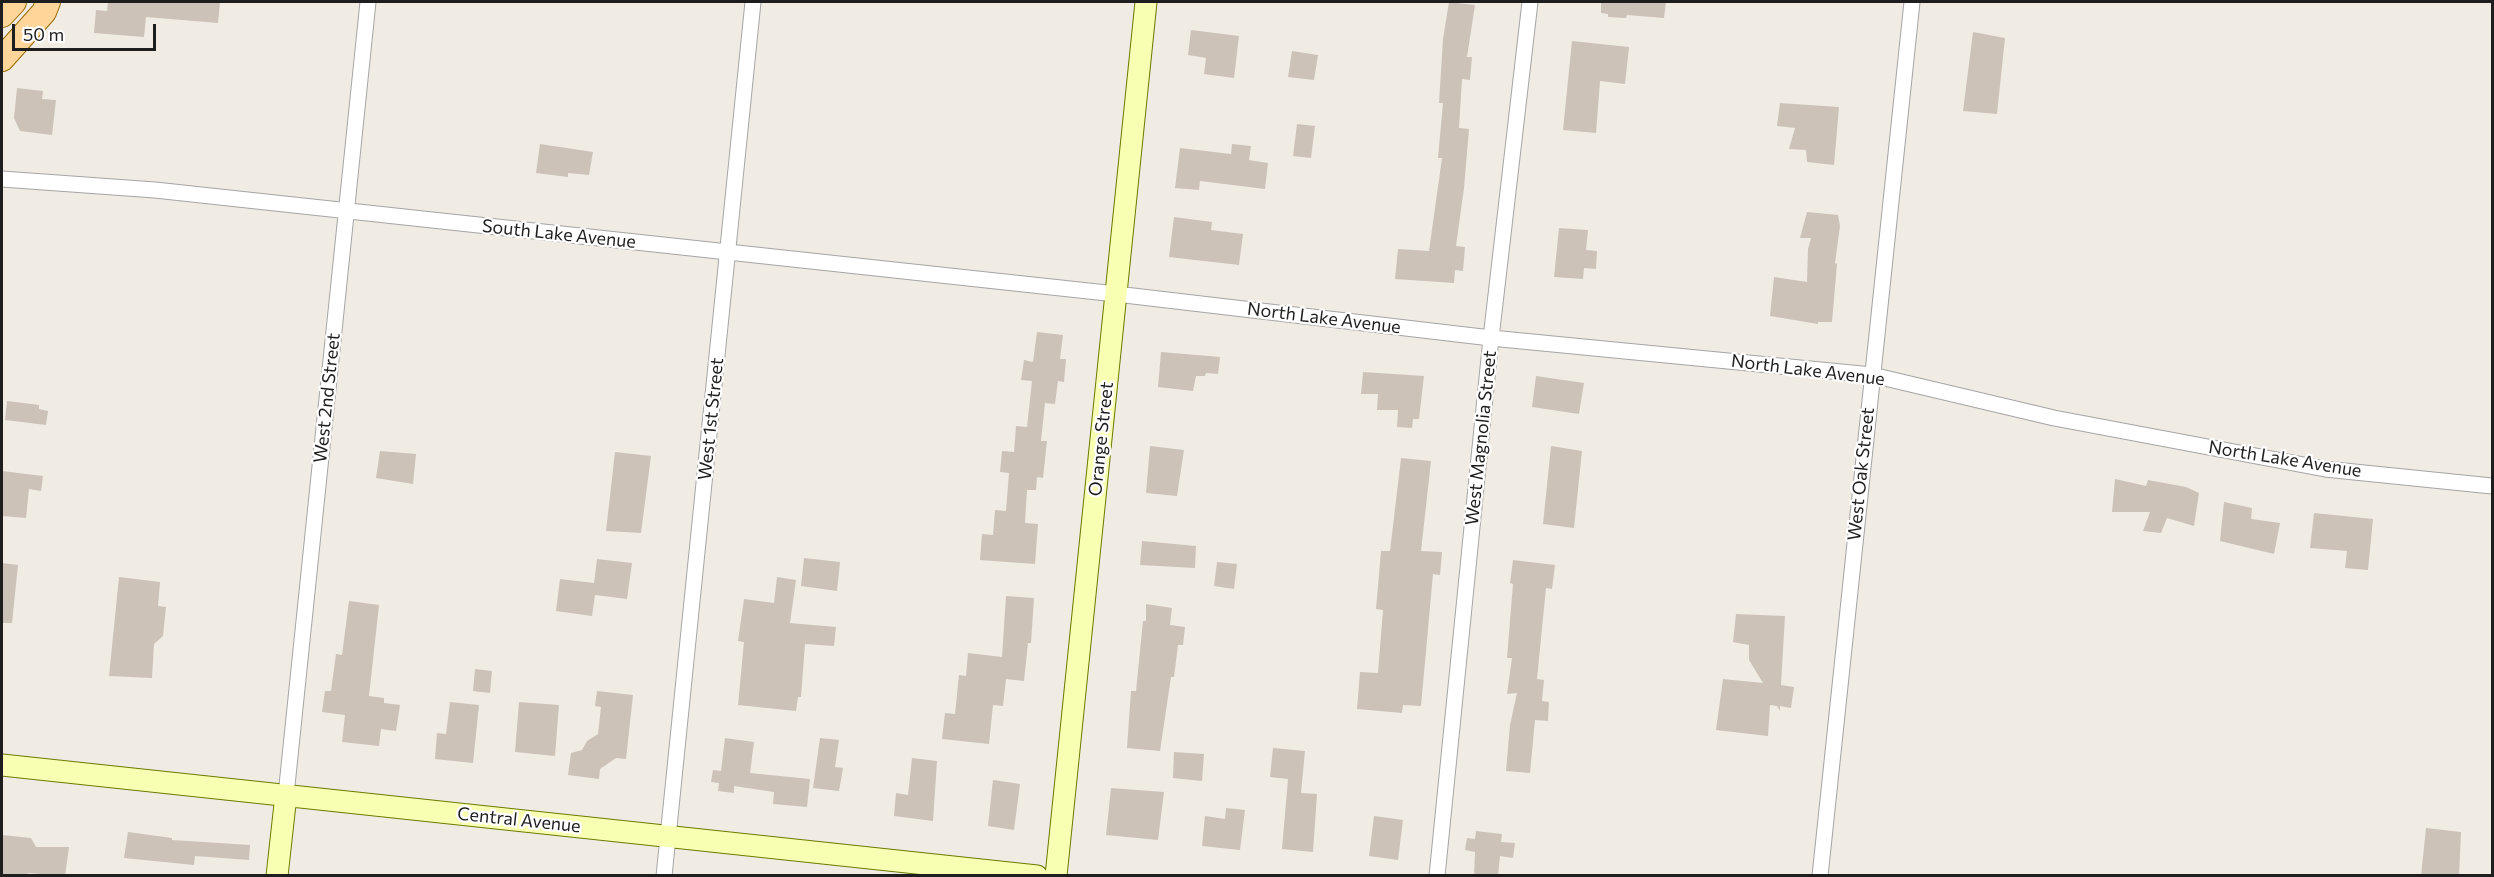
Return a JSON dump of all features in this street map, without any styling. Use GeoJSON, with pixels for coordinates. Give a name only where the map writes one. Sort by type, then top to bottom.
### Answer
{"type":"FeatureCollection","features":[{"type":"Feature","properties":{"kind":"main road"},"geometry":{"type":"LineString","coordinates":[[2,15],[14,2]]}},
{"type":"Feature","properties":{"kind":"main road"},"geometry":{"type":"LineString","coordinates":[[2,34],[33,2]]}},
{"type":"Feature","properties":{"kind":"main road"},"geometry":{"type":"LineString","coordinates":[[2,59],[44,12],[48,2]]}},
{"type":"Feature","properties":{"kind":"street","name":"West 2nd Street"},"geometry":{"type":"LineString","coordinates":[[286,795],[368,2]]}},
{"type":"Feature","properties":{"kind":"street","name":"West 1st Street"},"geometry":{"type":"LineString","coordinates":[[664,876],[753,2]]}},
{"type":"Feature","properties":{"kind":"street","name":"Orange Street"},"geometry":{"type":"LineString","coordinates":[[1056,876],[1146,2]]}},
{"type":"Feature","properties":{"kind":"street","name":"West Magnolia Street"},"geometry":{"type":"LineString","coordinates":[[1437,876],[1491,338],[1530,2]]}},
{"type":"Feature","properties":{"kind":"street","name":"West Oak Street"},"geometry":{"type":"LineString","coordinates":[[1820,876],[1912,2]]}},
{"type":"Feature","properties":{"kind":"street","name":"South Lake Avenue"},"geometry":{"type":"LineString","coordinates":[[2,179],[155,190],[1116,294]]}},
{"type":"Feature","properties":{"kind":"street","name":"North Lake Avenue"},"geometry":{"type":"LineString","coordinates":[[1116,294],[1491,338],[1872,375],[2054,418],[2325,469],[2493,486]]}},
{"type":"Feature","properties":{"kind":"street","name":"Central Avenue"},"geometry":{"type":"LineString","coordinates":[[2,765],[1036,876]]}},
{"type":"Feature","properties":{"kind":"street"},"geometry":{"type":"LineString","coordinates":[[277,876],[286,795]]}},
{"type":"Feature","properties":{"kind":"building"},"geometry":{"type":"Polygon","coordinates":[[[108,2],[220,2],[218,23],[146,17],[144,37],[94,33],[96,10],[107,11],[108,2]]]}},
{"type":"Feature","properties":{"kind":"building"},"geometry":{"type":"Polygon","coordinates":[[[1449,2],[1475,5],[1467,57],[1472,57],[1470,80],[1462,79],[1459,128],[1469,129],[1456,246],[1465,247],[1463,271],[1455,270],[1454,283],[1395,279],[1398,249],[1429,251],[1442,158],[1438,158],[1443,103],[1439,103],[1443,39],[1449,2]]]}},
{"type":"Feature","properties":{"kind":"building"},"geometry":{"type":"Polygon","coordinates":[[[1601,2],[1666,2],[1664,18],[1627,15],[1626,18],[1608,17],[1608,14],[1601,13],[1601,2]]]}},
{"type":"Feature","properties":{"kind":"building"},"geometry":{"type":"Polygon","coordinates":[[[1191,30],[1239,36],[1234,78],[1204,74],[1206,58],[1188,55],[1191,30]]]}},
{"type":"Feature","properties":{"kind":"building"},"geometry":{"type":"Polygon","coordinates":[[[1973,32],[2005,38],[1997,114],[1963,111],[1973,32]]]}},
{"type":"Feature","properties":{"kind":"building"},"geometry":{"type":"Polygon","coordinates":[[[1572,41],[1629,47],[1625,84],[1600,81],[1596,133],[1563,130],[1572,41]]]}},
{"type":"Feature","properties":{"kind":"building"},"geometry":{"type":"Polygon","coordinates":[[[1292,51],[1318,55],[1314,80],[1288,77],[1292,51]]]}},
{"type":"Feature","properties":{"kind":"building"},"geometry":{"type":"Polygon","coordinates":[[[17,88],[43,91],[42,99],[56,100],[52,135],[20,131],[14,118],[17,88]]]}},
{"type":"Feature","properties":{"kind":"building"},"geometry":{"type":"Polygon","coordinates":[[[1780,103],[1839,107],[1834,165],[1807,162],[1806,150],[1789,149],[1795,128],[1777,126],[1780,103]]]}},
{"type":"Feature","properties":{"kind":"building"},"geometry":{"type":"Polygon","coordinates":[[[1297,124],[1315,126],[1311,158],[1293,156],[1297,124]]]}},
{"type":"Feature","properties":{"kind":"building"},"geometry":{"type":"Polygon","coordinates":[[[540,144],[593,152],[589,175],[568,173],[568,177],[536,173],[540,144]]]}},
{"type":"Feature","properties":{"kind":"building"},"geometry":{"type":"Polygon","coordinates":[[[1232,144],[1251,146],[1249,160],[1268,163],[1265,189],[1200,181],[1199,190],[1175,188],[1180,148],[1231,154],[1232,144]]]}},
{"type":"Feature","properties":{"kind":"building"},"geometry":{"type":"Polygon","coordinates":[[[1807,212],[1838,215],[1840,226],[1835,263],[1837,264],[1832,322],[1818,322],[1818,324],[1770,316],[1774,277],[1807,282],[1808,249],[1811,238],[1800,238],[1807,212]]]}},
{"type":"Feature","properties":{"kind":"building"},"geometry":{"type":"Polygon","coordinates":[[[1174,217],[1212,222],[1211,230],[1243,234],[1239,265],[1169,257],[1174,217]]]}},
{"type":"Feature","properties":{"kind":"building"},"geometry":{"type":"Polygon","coordinates":[[[1559,228],[1588,230],[1586,250],[1597,251],[1596,269],[1584,268],[1583,279],[1554,277],[1559,228]]]}},
{"type":"Feature","properties":{"kind":"building"},"geometry":{"type":"Polygon","coordinates":[[[1037,332],[1063,335],[1060,359],[1066,359],[1064,382],[1058,381],[1055,404],[1045,403],[1041,441],[1047,441],[1043,478],[1037,477],[1036,490],[1027,490],[1025,523],[1038,524],[1035,564],[980,560],[982,534],[993,535],[995,510],[1006,511],[1009,473],[1000,472],[1002,451],[1014,452],[1016,426],[1027,427],[1032,381],[1021,380],[1024,360],[1033,362],[1037,332]]]}},
{"type":"Feature","properties":{"kind":"building"},"geometry":{"type":"Polygon","coordinates":[[[1161,352],[1220,357],[1218,374],[1206,373],[1205,376],[1196,376],[1193,391],[1158,387],[1161,352]]]}},
{"type":"Feature","properties":{"kind":"building"},"geometry":{"type":"Polygon","coordinates":[[[1363,372],[1424,376],[1419,419],[1413,419],[1412,428],[1397,427],[1398,410],[1377,410],[1378,394],[1361,394],[1363,372]]]}},
{"type":"Feature","properties":{"kind":"building"},"geometry":{"type":"Polygon","coordinates":[[[1536,376],[1584,383],[1579,414],[1532,407],[1536,376]]]}},
{"type":"Feature","properties":{"kind":"building"},"geometry":{"type":"Polygon","coordinates":[[[7,401],[39,405],[39,409],[48,411],[46,425],[5,420],[7,401]]]}},
{"type":"Feature","properties":{"kind":"building"},"geometry":{"type":"Polygon","coordinates":[[[1150,446],[1184,450],[1177,496],[1146,493],[1150,446]]]}},
{"type":"Feature","properties":{"kind":"building"},"geometry":{"type":"Polygon","coordinates":[[[1551,446],[1582,451],[1574,528],[1543,524],[1551,446]]]}},
{"type":"Feature","properties":{"kind":"building"},"geometry":{"type":"Polygon","coordinates":[[[380,451],[416,454],[413,484],[376,478],[380,451]]]}},
{"type":"Feature","properties":{"kind":"building"},"geometry":{"type":"Polygon","coordinates":[[[615,452],[651,456],[641,533],[606,531],[615,452]]]}},
{"type":"Feature","properties":{"kind":"building"},"geometry":{"type":"Polygon","coordinates":[[[1401,458],[1431,461],[1421,551],[1442,552],[1440,575],[1433,574],[1421,706],[1403,705],[1402,713],[1357,709],[1360,672],[1378,673],[1383,610],[1376,609],[1381,551],[1390,551],[1401,458]]]}},
{"type":"Feature","properties":{"kind":"building"},"geometry":{"type":"Polygon","coordinates":[[[2,471],[43,476],[41,491],[29,489],[26,518],[2,516],[2,471]]]}},
{"type":"Feature","properties":{"kind":"building"},"geometry":{"type":"Polygon","coordinates":[[[2115,479],[2146,486],[2148,480],[2186,487],[2199,493],[2194,526],[2167,518],[2161,533],[2143,531],[2150,512],[2112,512],[2115,479]]]}},
{"type":"Feature","properties":{"kind":"building"},"geometry":{"type":"Polygon","coordinates":[[[2224,502],[2252,508],[2251,519],[2280,523],[2274,554],[2220,541],[2224,502]]]}},
{"type":"Feature","properties":{"kind":"building"},"geometry":{"type":"Polygon","coordinates":[[[2314,513],[2373,519],[2368,570],[2345,568],[2347,551],[2310,548],[2314,513]]]}},
{"type":"Feature","properties":{"kind":"building"},"geometry":{"type":"Polygon","coordinates":[[[1142,541],[1196,546],[1195,568],[1140,565],[1142,541]]]}},
{"type":"Feature","properties":{"kind":"building"},"geometry":{"type":"Polygon","coordinates":[[[804,558],[840,562],[837,591],[801,586],[804,558]]]}},
{"type":"Feature","properties":{"kind":"building"},"geometry":{"type":"Polygon","coordinates":[[[597,559],[632,563],[627,599],[595,595],[592,616],[556,611],[560,579],[594,583],[597,559]]]}},
{"type":"Feature","properties":{"kind":"building"},"geometry":{"type":"Polygon","coordinates":[[[1513,560],[1555,565],[1552,589],[1546,588],[1537,679],[1544,680],[1542,701],[1549,702],[1548,721],[1535,720],[1530,773],[1506,771],[1510,725],[1517,693],[1507,694],[1512,658],[1507,658],[1513,560]]]}},
{"type":"Feature","properties":{"kind":"building"},"geometry":{"type":"Polygon","coordinates":[[[1217,562],[1237,564],[1234,589],[1214,586],[1217,562]]]}},
{"type":"Feature","properties":{"kind":"building"},"geometry":{"type":"Polygon","coordinates":[[[2,563],[18,565],[12,623],[2,623],[2,563]]]}},
{"type":"Feature","properties":{"kind":"building"},"geometry":{"type":"Polygon","coordinates":[[[119,577],[160,582],[158,606],[166,607],[163,636],[154,644],[152,678],[109,676],[119,577]]]}},
{"type":"Feature","properties":{"kind":"building"},"geometry":{"type":"Polygon","coordinates":[[[777,577],[796,580],[790,623],[836,627],[834,646],[805,644],[801,697],[798,697],[796,711],[738,705],[744,642],[738,641],[744,599],[774,603],[777,577]]]}},
{"type":"Feature","properties":{"kind":"building"},"geometry":{"type":"Polygon","coordinates":[[[1006,596],[1034,598],[1031,643],[1028,643],[1024,681],[1006,679],[1003,706],[993,705],[989,744],[942,739],[945,713],[955,714],[959,675],[966,676],[968,653],[1002,657],[1006,596]]]}},
{"type":"Feature","properties":{"kind":"building"},"geometry":{"type":"Polygon","coordinates":[[[349,601],[379,605],[369,696],[384,698],[384,703],[400,705],[396,731],[381,729],[379,746],[342,742],[345,715],[322,712],[325,691],[331,691],[336,654],[342,655],[349,601]]]}},
{"type":"Feature","properties":{"kind":"building"},"geometry":{"type":"Polygon","coordinates":[[[1146,604],[1172,608],[1170,625],[1185,627],[1183,645],[1178,645],[1174,677],[1171,677],[1160,751],[1127,748],[1131,691],[1136,691],[1143,621],[1146,621],[1146,604]]]}},
{"type":"Feature","properties":{"kind":"building"},"geometry":{"type":"Polygon","coordinates":[[[1736,614],[1785,616],[1781,685],[1794,687],[1791,708],[1780,706],[1780,711],[1777,706],[1770,705],[1768,736],[1716,730],[1723,679],[1763,683],[1749,660],[1749,645],[1733,642],[1736,614]]]}},
{"type":"Feature","properties":{"kind":"building"},"geometry":{"type":"Polygon","coordinates":[[[475,669],[492,671],[490,693],[473,691],[475,669]]]}},
{"type":"Feature","properties":{"kind":"building"},"geometry":{"type":"Polygon","coordinates":[[[597,691],[633,695],[626,759],[616,758],[600,769],[599,779],[568,775],[571,753],[582,750],[587,741],[598,734],[601,707],[595,706],[597,691]]]}},
{"type":"Feature","properties":{"kind":"building"},"geometry":{"type":"Polygon","coordinates":[[[450,702],[479,705],[473,763],[435,759],[437,733],[446,734],[450,702]]]}},
{"type":"Feature","properties":{"kind":"building"},"geometry":{"type":"Polygon","coordinates":[[[519,702],[559,705],[555,756],[515,752],[519,702]]]}},
{"type":"Feature","properties":{"kind":"building"},"geometry":{"type":"Polygon","coordinates":[[[725,738],[754,742],[750,773],[810,779],[807,807],[773,804],[774,792],[734,786],[734,793],[718,791],[719,783],[711,782],[713,770],[721,771],[725,738]]]}},
{"type":"Feature","properties":{"kind":"building"},"geometry":{"type":"Polygon","coordinates":[[[820,738],[839,740],[835,767],[843,768],[839,791],[813,788],[820,738]]]}},
{"type":"Feature","properties":{"kind":"building"},"geometry":{"type":"Polygon","coordinates":[[[1273,748],[1305,751],[1301,793],[1317,794],[1313,852],[1282,849],[1288,779],[1270,777],[1273,748]]]}},
{"type":"Feature","properties":{"kind":"building"},"geometry":{"type":"Polygon","coordinates":[[[1174,752],[1204,754],[1202,781],[1173,778],[1174,752]]]}},
{"type":"Feature","properties":{"kind":"building"},"geometry":{"type":"Polygon","coordinates":[[[912,758],[937,761],[933,821],[894,816],[896,793],[908,795],[912,758]]]}},
{"type":"Feature","properties":{"kind":"building"},"geometry":{"type":"Polygon","coordinates":[[[993,780],[1020,784],[1014,830],[988,826],[993,780]]]}},
{"type":"Feature","properties":{"kind":"building"},"geometry":{"type":"Polygon","coordinates":[[[1111,788],[1164,792],[1158,840],[1106,835],[1111,788]]]}},
{"type":"Feature","properties":{"kind":"building"},"geometry":{"type":"Polygon","coordinates":[[[1226,808],[1245,810],[1240,850],[1202,846],[1205,816],[1225,819],[1226,808]]]}},
{"type":"Feature","properties":{"kind":"building"},"geometry":{"type":"Polygon","coordinates":[[[1374,816],[1403,820],[1398,860],[1369,856],[1374,816]]]}},
{"type":"Feature","properties":{"kind":"building"},"geometry":{"type":"Polygon","coordinates":[[[2426,828],[2461,832],[2459,875],[2421,876],[2426,828]]]}},
{"type":"Feature","properties":{"kind":"building"},"geometry":{"type":"Polygon","coordinates":[[[1476,831],[1502,834],[1501,842],[1515,843],[1513,858],[1500,856],[1498,876],[1474,876],[1475,852],[1465,850],[1467,838],[1475,839],[1476,831]]]}},
{"type":"Feature","properties":{"kind":"building"},"geometry":{"type":"Polygon","coordinates":[[[128,832],[172,838],[172,840],[250,845],[249,860],[195,856],[194,865],[124,858],[128,832]]]}},
{"type":"Feature","properties":{"kind":"building"},"geometry":{"type":"Polygon","coordinates":[[[2,835],[31,838],[36,847],[69,847],[65,876],[28,873],[28,876],[2,876],[2,835]]]}}]}
